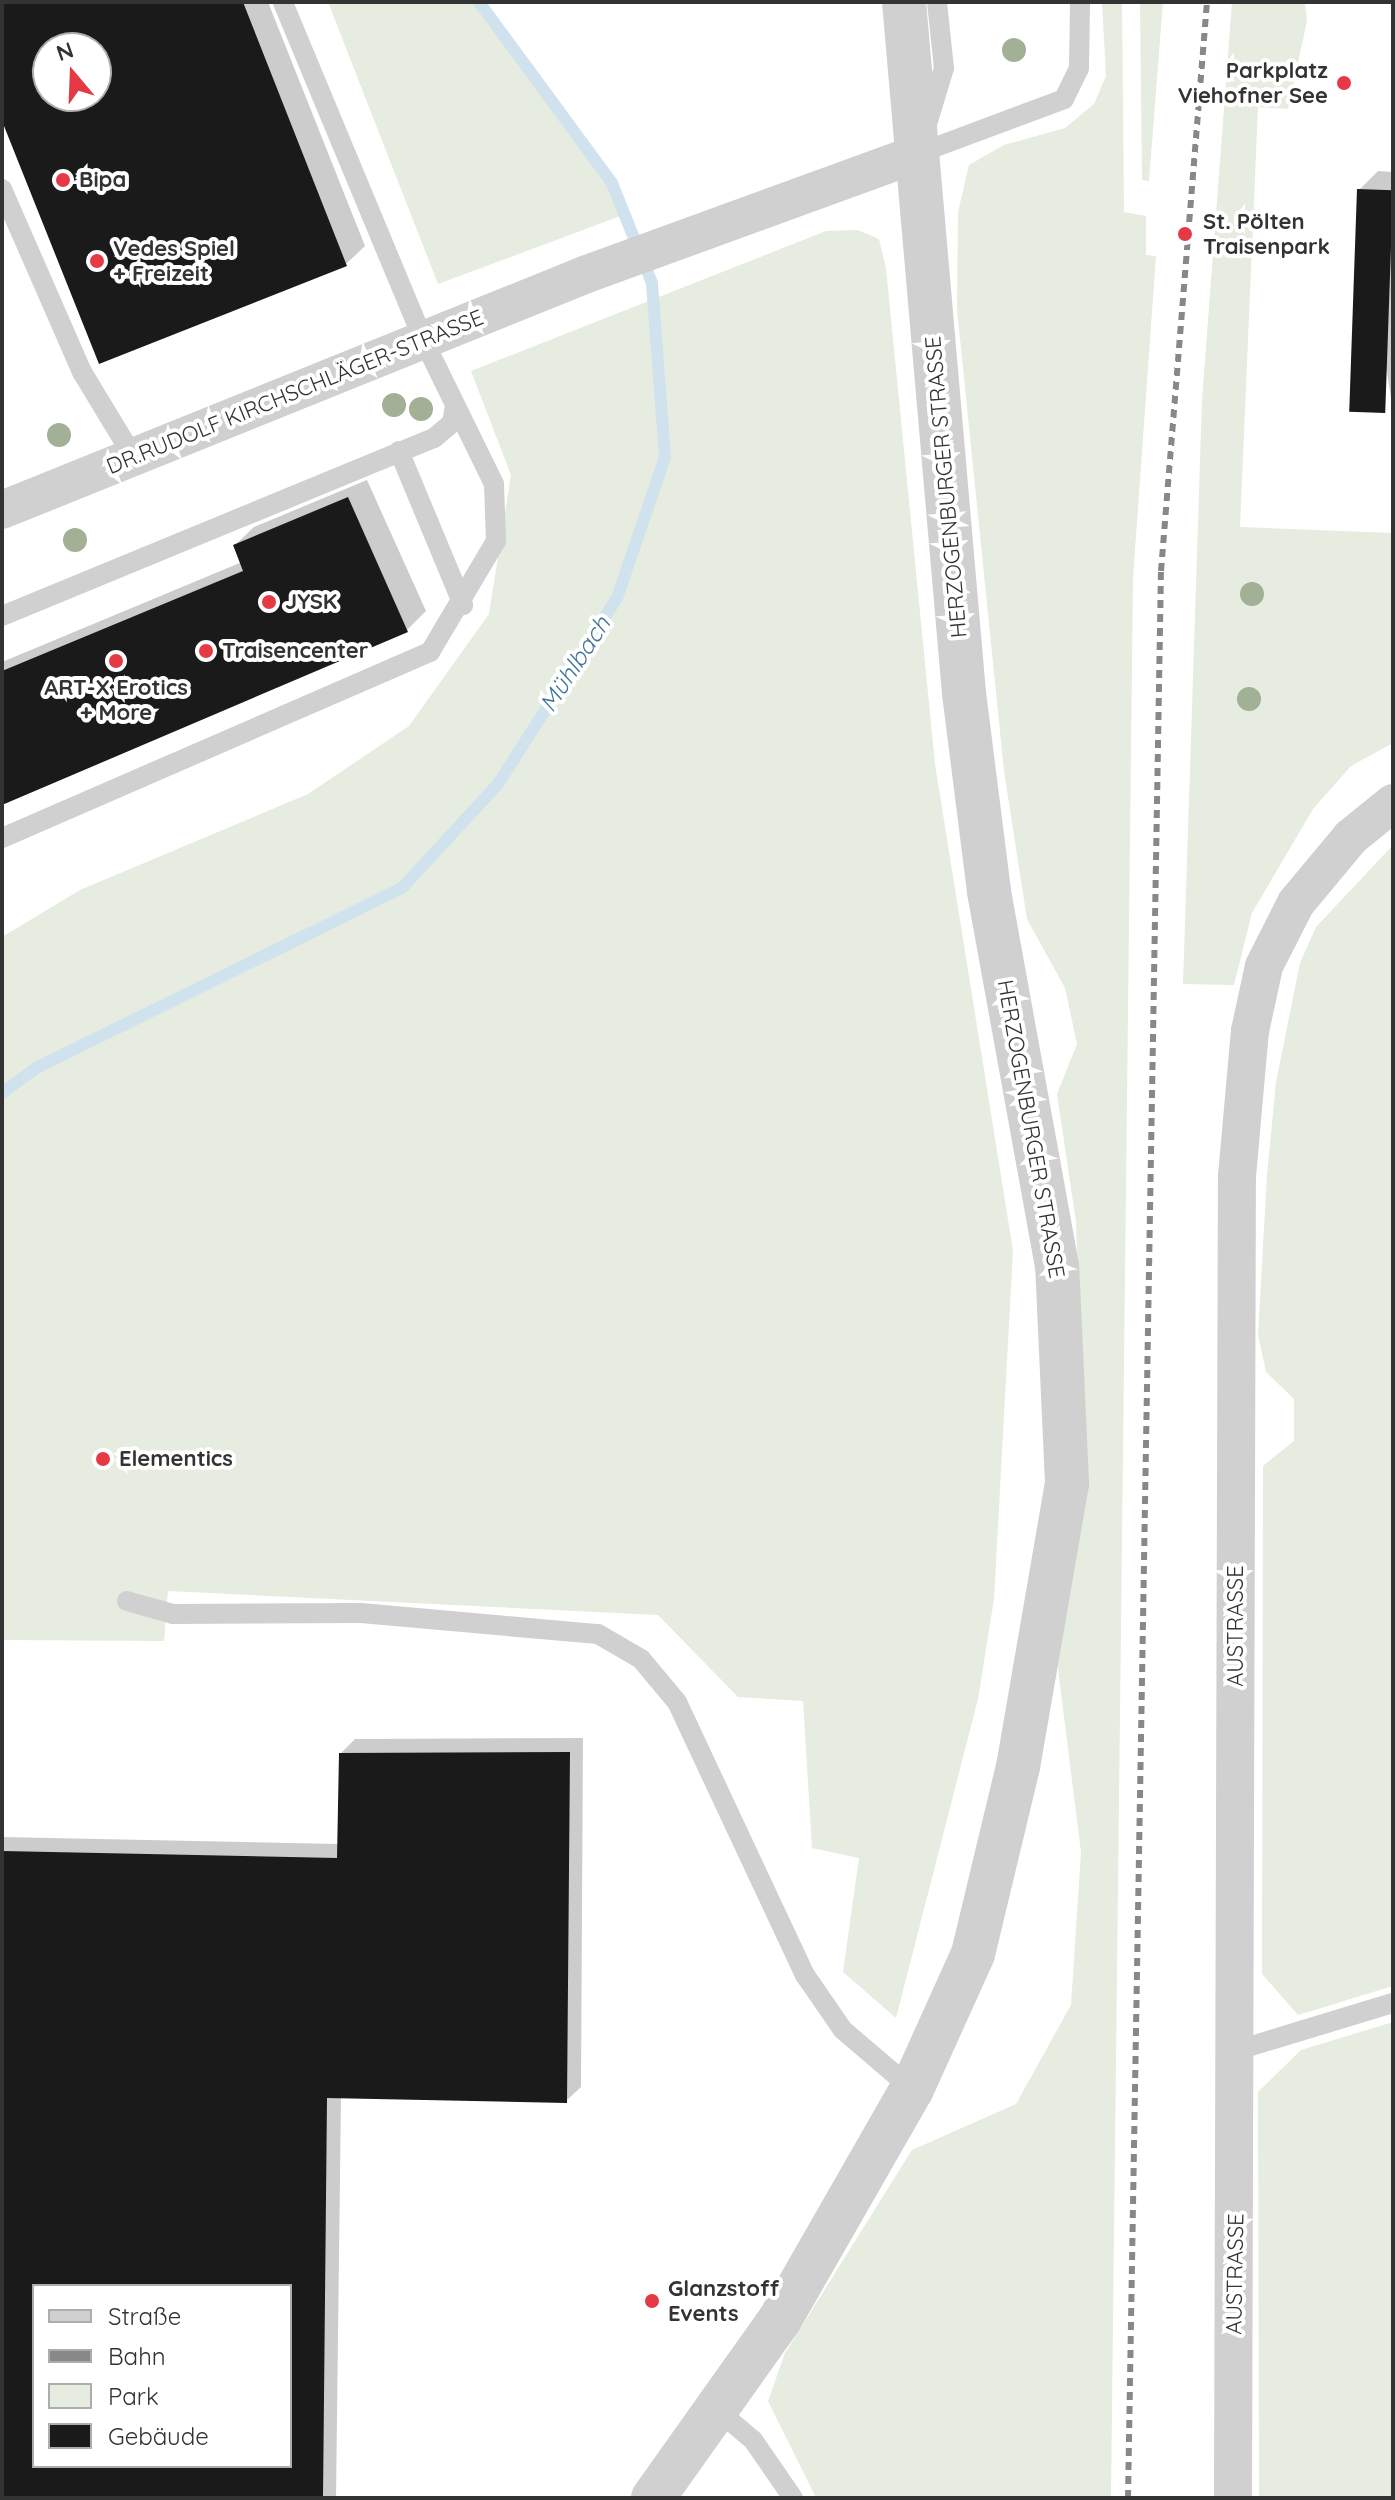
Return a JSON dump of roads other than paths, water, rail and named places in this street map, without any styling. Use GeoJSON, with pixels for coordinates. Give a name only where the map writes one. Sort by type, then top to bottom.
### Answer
{"type":"FeatureCollection","features":[{"type":"Feature","properties":{"kind":"street","name":"HERZOGENBURGER STRASSE"},"geometry":{"type":"LineString","coordinates":[[653,2498],[779,2321],[912,2089],[973,1954],[1018,1767],[1067,1483],[1057,1266],[987,876],[904,2]]}},
{"type":"Feature","properties":{"kind":"street","name":"DR.RUDOLF KIRCHSCHLÄGER-STRASSE"},"geometry":{"type":"LineString","coordinates":[[2,510],[587,274],[917,154]]}},
{"type":"Feature","properties":{"kind":"street","name":"AUSTRASSE"},"geometry":{"type":"LineString","coordinates":[[1233,2498],[1238,2050],[1237,1176],[1250,1031],[1264,966],[1296,903],[1351,837],[1393,803]]}},
{"type":"Feature","properties":{"kind":"lane"},"geometry":{"type":"LineString","coordinates":[[2,838],[430,652],[463,605],[500,524],[494,484],[423,339],[283,2]]}},
{"type":"Feature","properties":{"kind":"lane"},"geometry":{"type":"LineString","coordinates":[[917,154],[944,68],[937,2]]}},
{"type":"Feature","properties":{"kind":"lane"},"geometry":{"type":"LineString","coordinates":[[917,154],[1064,99],[1079,68],[1080,2]]}},
{"type":"Feature","properties":{"kind":"lane"},"geometry":{"type":"LineString","coordinates":[[2,189],[82,372],[134,458]]}},
{"type":"Feature","properties":{"kind":"lane"},"geometry":{"type":"LineString","coordinates":[[2,616],[399,451],[452,423],[455,406]]}},
{"type":"Feature","properties":{"kind":"lane"},"geometry":{"type":"LineString","coordinates":[[399,451],[463,605]]}},
{"type":"Feature","properties":{"kind":"lane"},"geometry":{"type":"LineString","coordinates":[[127,1601],[173,1614],[361,1613],[598,1634],[641,1659],[677,1702],[805,1975],[843,2030],[912,2089]]}},
{"type":"Feature","properties":{"kind":"lane"},"geometry":{"type":"LineString","coordinates":[[1238,2050],[1393,2003]]}},
{"type":"Feature","properties":{"kind":"lane"},"geometry":{"type":"LineString","coordinates":[[716,2409],[753,2440],[793,2498]]}},
{"type":"Feature","properties":{"kind":"waterway","name":"Mühlbach"},"geometry":{"type":"LineString","coordinates":[[2,1093],[36,1068],[402,888],[498,784],[617,598],[665,457],[652,283],[612,183],[479,2]]}},
{"type":"Feature","properties":{"kind":"railway"},"geometry":{"type":"LineString","coordinates":[[1128,2498],[1161,571],[1207,2]]}},
{"type":"Feature","properties":{"kind":"place","name":"Parkplatz Viehofner See"},"geometry":{"type":"Point","coordinates":[1344,83]}},
{"type":"Feature","properties":{"kind":"place","name":"Bipa"},"geometry":{"type":"Point","coordinates":[63,180]}},
{"type":"Feature","properties":{"kind":"place","name":"St. Pölten Traisenpark"},"geometry":{"type":"Point","coordinates":[1185,234]}},
{"type":"Feature","properties":{"kind":"place","name":"Vedes Spiel + Freizeit"},"geometry":{"type":"Point","coordinates":[97,261]}},
{"type":"Feature","properties":{"kind":"place","name":"JYSK"},"geometry":{"type":"Point","coordinates":[269,602]}},
{"type":"Feature","properties":{"kind":"place","name":"Traisencenter"},"geometry":{"type":"Point","coordinates":[206,651]}},
{"type":"Feature","properties":{"kind":"place","name":"ART-X Erotics + More"},"geometry":{"type":"Point","coordinates":[116,661]}},
{"type":"Feature","properties":{"kind":"place","name":"Elementics"},"geometry":{"type":"Point","coordinates":[103,1459]}},
{"type":"Feature","properties":{"kind":"place","name":"Glanzstoff Events"},"geometry":{"type":"Point","coordinates":[652,2301]}}]}
